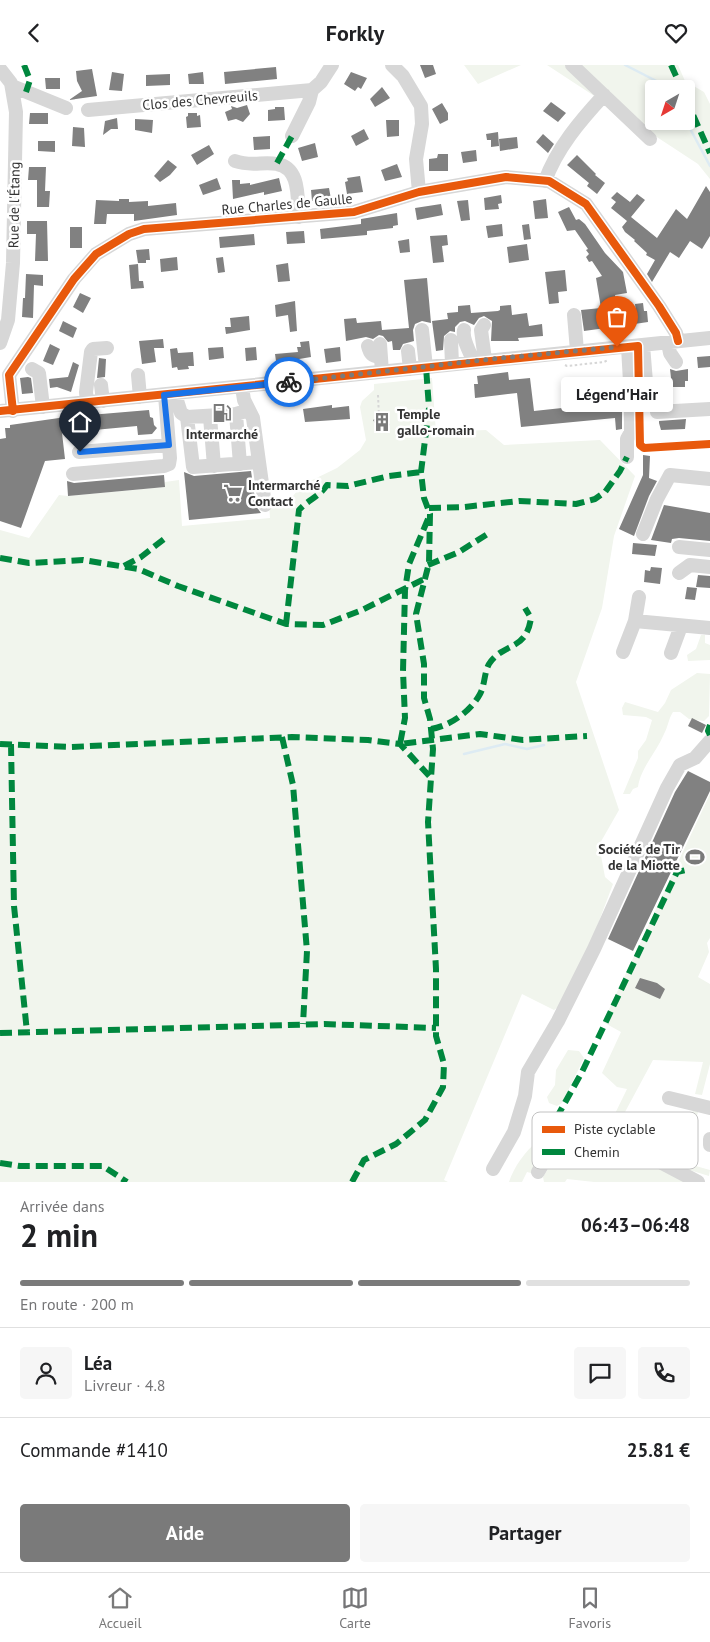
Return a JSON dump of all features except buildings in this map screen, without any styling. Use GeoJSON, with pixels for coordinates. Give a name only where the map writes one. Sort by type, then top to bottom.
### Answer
{"type":"FeatureCollection","features":[{"type":"Feature","properties":{"kind":"street"},"geometry":{"type":"LineString","coordinates":[[292,136],[310,102],[312,90],[321,82],[332,65]]}},
{"type":"Feature","properties":{"kind":"street"},"geometry":{"type":"LineString","coordinates":[[392,65],[403,76],[421,106],[422,124],[416,159],[420,192]]}},
{"type":"Feature","properties":{"kind":"street"},"geometry":{"type":"LineString","coordinates":[[572,65],[650,139]]}},
{"type":"Feature","properties":{"kind":"street","name":"Rue de l'Étang"},"geometry":{"type":"LineString","coordinates":[[0,69],[12,85],[16,112],[13,263],[8,320],[0,343]]}},
{"type":"Feature","properties":{"kind":"street"},"geometry":{"type":"LineString","coordinates":[[12,85],[66,108]]}},
{"type":"Feature","properties":{"kind":"street","name":"Clos des Chevreuils"},"geometry":{"type":"LineString","coordinates":[[88,110],[312,90]]}},
{"type":"Feature","properties":{"kind":"street"},"geometry":{"type":"LineString","coordinates":[[545,181],[568,138],[604,95]]}},
{"type":"Feature","properties":{"kind":"street"},"geometry":{"type":"LineString","coordinates":[[235,161],[247,165],[277,163],[288,169],[295,179],[299,217]]}},
{"type":"Feature","properties":{"kind":"street","name":"Rue Charles de Gaulle"},"geometry":{"type":"LineString","coordinates":[[4,412],[5,371],[74,279],[96,254],[129,234],[144,229],[354,212],[420,192],[506,177],[549,181],[586,204],[659,306],[676,333],[670,353],[676,363]]}},
{"type":"Feature","properties":{"kind":"street"},"geometry":{"type":"LineString","coordinates":[[574,315],[577,351]]}},
{"type":"Feature","properties":{"kind":"street"},"geometry":{"type":"LineString","coordinates":[[479,361],[481,330],[484,325]]}},
{"type":"Feature","properties":{"kind":"street"},"geometry":{"type":"LineString","coordinates":[[422,330],[426,367]]}},
{"type":"Feature","properties":{"kind":"street"},"geometry":{"type":"LineString","coordinates":[[464,330],[464,339],[470,351],[479,361]]}},
{"type":"Feature","properties":{"kind":"street"},"geometry":{"type":"LineString","coordinates":[[4,412],[710,338]]}},
{"type":"Feature","properties":{"kind":"street"},"geometry":{"type":"LineString","coordinates":[[451,340],[452,364]]}},
{"type":"Feature","properties":{"kind":"street"},"geometry":{"type":"LineString","coordinates":[[643,345],[646,382],[650,387]]}},
{"type":"Feature","properties":{"kind":"street"},"geometry":{"type":"LineString","coordinates":[[627,457],[627,439],[631,432],[628,347]]}},
{"type":"Feature","properties":{"kind":"street"},"geometry":{"type":"LineString","coordinates":[[87,403],[86,392],[91,352],[93,349],[106,348]]}},
{"type":"Feature","properties":{"kind":"street"},"geometry":{"type":"LineString","coordinates":[[376,349],[382,372]]}},
{"type":"Feature","properties":{"kind":"street"},"geometry":{"type":"LineString","coordinates":[[408,351],[410,369]]}},
{"type":"Feature","properties":{"kind":"street"},"geometry":{"type":"LineString","coordinates":[[32,369],[39,373],[43,407]]}},
{"type":"Feature","properties":{"kind":"street"},"geometry":{"type":"LineString","coordinates":[[138,375],[140,397]]}},
{"type":"Feature","properties":{"kind":"street"},"geometry":{"type":"LineString","coordinates":[[101,385],[103,401]]}},
{"type":"Feature","properties":{"kind":"street"},"geometry":{"type":"LineString","coordinates":[[240,464],[244,400],[242,387]]}},
{"type":"Feature","properties":{"kind":"street"},"geometry":{"type":"LineString","coordinates":[[170,394],[181,413],[187,417],[210,417],[242,412],[253,418],[265,505]]}},
{"type":"Feature","properties":{"kind":"street"},"geometry":{"type":"LineString","coordinates":[[73,474],[169,464],[170,394]]}},
{"type":"Feature","properties":{"kind":"street"},"geometry":{"type":"LineString","coordinates":[[657,412],[710,409]]}},
{"type":"Feature","properties":{"kind":"street"},"geometry":{"type":"LineString","coordinates":[[187,417],[193,467],[259,461]]}},
{"type":"Feature","properties":{"kind":"street"},"geometry":{"type":"LineString","coordinates":[[210,417],[214,465]]}},
{"type":"Feature","properties":{"kind":"street"},"geometry":{"type":"LineString","coordinates":[[80,452],[169,445]]}},
{"type":"Feature","properties":{"kind":"street"},"geometry":{"type":"LineString","coordinates":[[643,534],[657,499],[670,475],[710,479]]}},
{"type":"Feature","properties":{"kind":"street"},"geometry":{"type":"LineString","coordinates":[[679,547],[710,551]]}},
{"type":"Feature","properties":{"kind":"street"},"geometry":{"type":"LineString","coordinates":[[679,573],[690,565],[710,567]]}},
{"type":"Feature","properties":{"kind":"street"},"geometry":{"type":"LineString","coordinates":[[623,652],[635,621],[639,597]]}},
{"type":"Feature","properties":{"kind":"street"},"geometry":{"type":"LineString","coordinates":[[635,621],[710,627]]}},
{"type":"Feature","properties":{"kind":"street"},"geometry":{"type":"LineString","coordinates":[[670,653],[680,626]]}},
{"type":"Feature","properties":{"kind":"street"},"geometry":{"type":"LineString","coordinates":[[493,1169],[514,1132],[525,1096],[528,1071],[558,1021],[594,949],[667,788],[680,765],[696,758],[710,741]]}},
{"type":"Feature","properties":{"kind":"street"},"geometry":{"type":"LineString","coordinates":[[669,1098],[710,1108]]}},
{"type":"Feature","properties":{"kind":"street"},"geometry":{"type":"LineString","coordinates":[[710,1139],[710,1145]]}},
{"type":"Feature","properties":{"kind":"street"},"geometry":{"type":"LineString","coordinates":[[673,1169],[698,1182]]}},
{"type":"Feature","properties":{"kind":"path"},"geometry":{"type":"LineString","coordinates":[[567,364],[567,366],[604,363],[608,359]]}},
{"type":"Feature","properties":{"kind":"path"},"geometry":{"type":"LineString","coordinates":[[378,395],[379,417]]}},
{"type":"Feature","properties":{"kind":"shaded area"},"geometry":{"type":"Polygon","coordinates":[[[464,65],[521,65],[478,84],[464,65]]]}},
{"type":"Feature","properties":{"kind":"shaded area"},"geometry":{"type":"Polygon","coordinates":[[[547,65],[678,65],[685,80],[645,80],[645,129],[547,65]]]}},
{"type":"Feature","properties":{"kind":"shaded area"},"geometry":{"type":"Polygon","coordinates":[[[695,87],[704,92],[710,104],[710,179],[698,164],[646,130],[695,130],[695,87]]]}},
{"type":"Feature","properties":{"kind":"shaded area"},"geometry":{"type":"Polygon","coordinates":[[[432,378],[436,432],[486,430],[504,445],[600,440],[635,476],[614,536],[602,608],[576,682],[619,810],[599,845],[605,877],[613,884],[590,945],[561,1005],[554,1010],[522,994],[444,1180],[448,1182],[0,1182],[0,530],[29,538],[59,495],[68,496],[165,487],[165,482],[179,480],[182,526],[270,518],[269,503],[293,496],[302,485],[337,468],[360,450],[366,440],[360,407],[362,401],[374,390],[374,384],[432,378]]]}},
{"type":"Feature","properties":{"kind":"shaded area"},"geometry":{"type":"Polygon","coordinates":[[[701,635],[705,635],[705,643],[710,645],[710,660],[688,661],[687,655],[696,649],[701,635]]]}},
{"type":"Feature","properties":{"kind":"shaded area"},"geometry":{"type":"Polygon","coordinates":[[[697,673],[710,674],[709,716],[704,721],[689,719],[680,712],[673,712],[661,741],[645,766],[638,787],[633,789],[630,794],[623,794],[638,758],[638,751],[646,740],[652,720],[646,717],[623,715],[622,708],[625,702],[658,712],[671,690],[697,673]]]}},
{"type":"Feature","properties":{"kind":"shaded area"},"geometry":{"type":"Polygon","coordinates":[[[710,794],[710,938],[707,943],[709,952],[698,977],[710,984],[710,1064],[702,1095],[695,1094],[703,1062],[653,1060],[625,1112],[616,1112],[627,1089],[617,1087],[602,1073],[621,1032],[603,1022],[710,794]]]}},
{"type":"Feature","properties":{"kind":"shaded area"},"geometry":{"type":"Polygon","coordinates":[[[568,1050],[579,1051],[584,1058],[562,1103],[557,1106],[549,1103],[547,1097],[555,1085],[556,1070],[568,1050]]]}},
{"type":"Feature","properties":{"kind":"shaded area"},"geometry":{"type":"Polygon","coordinates":[[[532,1147],[532,1169],[535,1169],[535,1174],[527,1172],[522,1182],[509,1182],[520,1160],[532,1147]]]}},
{"type":"Feature","properties":{"kind":"shaded area"},"geometry":{"type":"Polygon","coordinates":[[[698,1167],[710,1170],[709,1176],[686,1169],[698,1169],[698,1167]]]}},
{"type":"Feature","properties":{"kind":"shaded area"},"geometry":{"type":"Polygon","coordinates":[[[548,1169],[662,1169],[689,1182],[594,1182],[567,1179],[565,1182],[544,1182],[543,1177],[548,1169]]]}},
{"type":"Feature","properties":{"kind":"waterway"},"geometry":{"type":"LineString","coordinates":[[625,65],[654,80]]}},
{"type":"Feature","properties":{"kind":"waterway"},"geometry":{"type":"LineString","coordinates":[[691,130],[710,166]]}},
{"type":"Feature","properties":{"kind":"waterway"},"geometry":{"type":"LineString","coordinates":[[464,754],[505,744],[527,749],[544,745]]}},
{"type":"Feature","properties":{"kind":"marked path"},"geometry":{"type":"LineString","coordinates":[[24,65],[30,80],[26,92]]}},
{"type":"Feature","properties":{"kind":"marked path"},"geometry":{"type":"LineString","coordinates":[[671,65],[678,80]]}},
{"type":"Feature","properties":{"kind":"marked path"},"geometry":{"type":"LineString","coordinates":[[695,119],[710,153]]}},
{"type":"Feature","properties":{"kind":"marked path"},"geometry":{"type":"LineString","coordinates":[[277,163],[292,136]]}},
{"type":"Feature","properties":{"kind":"marked path"},"geometry":{"type":"LineString","coordinates":[[352,1182],[364,1160],[396,1144],[425,1120],[443,1087],[444,1064],[436,1036],[436,969],[428,822],[433,749],[430,719],[424,698],[424,664],[416,614],[429,563],[430,514],[424,498],[421,472],[429,408],[426,367]]}},
{"type":"Feature","properties":{"kind":"marked path"},"geometry":{"type":"LineString","coordinates":[[429,508],[464,507],[519,501],[576,504],[595,499],[605,492],[620,471],[627,457]]}},
{"type":"Feature","properties":{"kind":"marked path"},"geometry":{"type":"LineString","coordinates":[[286,624],[299,510],[327,485],[348,486],[389,476],[421,472]]}},
{"type":"Feature","properties":{"kind":"marked path"},"geometry":{"type":"LineString","coordinates":[[428,519],[409,564],[405,590],[403,671],[405,718],[400,744],[480,734],[523,740],[587,736]]}},
{"type":"Feature","properties":{"kind":"marked path"},"geometry":{"type":"LineString","coordinates":[[428,565],[459,552],[489,533]]}},
{"type":"Feature","properties":{"kind":"marked path"},"geometry":{"type":"LineString","coordinates":[[124,566],[141,557],[164,539]]}},
{"type":"Feature","properties":{"kind":"marked path"},"geometry":{"type":"LineString","coordinates":[[0,558],[29,563],[83,560],[138,569],[178,586],[286,624],[323,625],[362,610],[424,579]]}},
{"type":"Feature","properties":{"kind":"marked path"},"geometry":{"type":"LineString","coordinates":[[431,729],[445,725],[459,717],[476,700],[482,690],[489,664],[501,652],[519,642],[528,629],[531,618],[525,608]]}},
{"type":"Feature","properties":{"kind":"marked path"},"geometry":{"type":"LineString","coordinates":[[710,725],[708,731],[710,735]]}},
{"type":"Feature","properties":{"kind":"marked path"},"geometry":{"type":"LineString","coordinates":[[282,737],[293,785],[307,951],[303,1024]]}},
{"type":"Feature","properties":{"kind":"marked path"},"geometry":{"type":"LineString","coordinates":[[0,744],[70,747],[292,737],[368,740],[400,744],[432,779]]}},
{"type":"Feature","properties":{"kind":"marked path"},"geometry":{"type":"LineString","coordinates":[[11,744],[14,906],[27,1032]]}},
{"type":"Feature","properties":{"kind":"marked path"},"geometry":{"type":"LineString","coordinates":[[560,1112],[582,1072],[677,872],[686,870]]}},
{"type":"Feature","properties":{"kind":"marked path"},"geometry":{"type":"LineString","coordinates":[[0,1033],[324,1024],[436,1028]]}},
{"type":"Feature","properties":{"kind":"marked path"},"geometry":{"type":"LineString","coordinates":[[0,1163],[20,1166],[103,1166],[127,1182]]}},
{"type":"Feature","properties":{"kind":"cycle path"},"geometry":{"type":"LineString","coordinates":[[13,411],[9,375],[74,279],[96,254],[129,234],[144,229],[354,212],[419,192],[506,177],[549,181],[586,204],[659,306],[676,333],[678,341]]}},
{"type":"Feature","properties":{"kind":"cycle path"},"geometry":{"type":"LineString","coordinates":[[0,411],[638,346],[640,445],[644,448],[710,444]]}},
{"type":"Feature","properties":{"kind":"way so far"},"geometry":{"type":"LineString","coordinates":[[289,382],[617,347]]}},
{"type":"Feature","properties":{"kind":"place","name":"Légend'Hair"},"geometry":{"type":"Point","coordinates":[617,347]}},
{"type":"Feature","properties":{"kind":"place","name":"Intermarché"},"geometry":{"type":"Point","coordinates":[222,413]}},
{"type":"Feature","properties":{"kind":"place","name":"Temple gallo-romain"},"geometry":{"type":"Point","coordinates":[382,422]}},
{"type":"Feature","properties":{"kind":"place","name":"Intermarché Contact"},"geometry":{"type":"Point","coordinates":[233,493]}},
{"type":"Feature","properties":{"kind":"place","name":"Société de Tir de la Miotte"},"geometry":{"type":"Point","coordinates":[695,857]}},
{"type":"Feature","properties":{"kind":"route"},"geometry":{"type":"LineString","coordinates":[[80,452],[169,445],[164,395],[289,382]]}}]}
